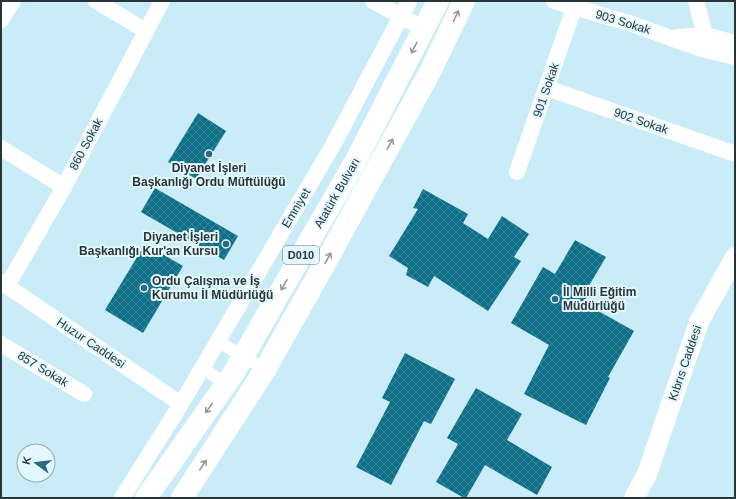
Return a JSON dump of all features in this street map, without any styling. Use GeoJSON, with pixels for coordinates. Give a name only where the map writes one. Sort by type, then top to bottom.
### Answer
{"type":"FeatureCollection","features":[{"type":"Feature","properties":{"kind":"highway","name":"Atatürk Bulvarı"},"geometry":{"type":"LineString","coordinates":[[146,498],[240,360],[356,162],[438,1]]}},
{"type":"Feature","properties":{"kind":"highway","name":"Atatürk Bulvarı"},"geometry":{"type":"LineString","coordinates":[[182,498],[263,373],[281,352],[324,265],[431,70],[464,1]]}},
{"type":"Feature","properties":{"kind":"street"},"geometry":{"type":"LineString","coordinates":[[1,20],[13,1]]}},
{"type":"Feature","properties":{"kind":"street"},"geometry":{"type":"LineString","coordinates":[[96,1],[146,31]]}},
{"type":"Feature","properties":{"kind":"street","name":"860 Sokak"},"geometry":{"type":"LineString","coordinates":[[4,284],[64,187],[162,1]]}},
{"type":"Feature","properties":{"kind":"street"},"geometry":{"type":"LineString","coordinates":[[373,1],[424,29]]}},
{"type":"Feature","properties":{"kind":"street","name":"Emniyet"},"geometry":{"type":"LineString","coordinates":[[122,498],[181,404],[333,145],[409,1]]}},
{"type":"Feature","properties":{"kind":"street","name":"903 Sokak"},"geometry":{"type":"LineString","coordinates":[[554,1],[670,37],[703,42],[735,43]]}},
{"type":"Feature","properties":{"kind":"street"},"geometry":{"type":"LineString","coordinates":[[696,1],[703,42]]}},
{"type":"Feature","properties":{"kind":"street","name":"901 Sokak"},"geometry":{"type":"LineString","coordinates":[[517,172],[574,8]]}},
{"type":"Feature","properties":{"kind":"street","name":"903 Sokak"},"geometry":{"type":"LineString","coordinates":[[703,42],[735,57]]}},
{"type":"Feature","properties":{"kind":"street","name":"902 Sokak"},"geometry":{"type":"LineString","coordinates":[[546,88],[735,154]]}},
{"type":"Feature","properties":{"kind":"street"},"geometry":{"type":"LineString","coordinates":[[1,148],[64,187]]}},
{"type":"Feature","properties":{"kind":"street","name":"Kıbrıs Caddesi"},"geometry":{"type":"LineString","coordinates":[[634,498],[647,474],[699,322],[735,257]]}},
{"type":"Feature","properties":{"kind":"street","name":"Huzur Caddesi"},"geometry":{"type":"LineString","coordinates":[[4,284],[181,404]]}},
{"type":"Feature","properties":{"kind":"street","name":"857 Sokak"},"geometry":{"type":"LineString","coordinates":[[1,344],[84,394]]}},
{"type":"Feature","properties":{"kind":"street"},"geometry":{"type":"LineString","coordinates":[[224,345],[274,374]]}},
{"type":"Feature","properties":{"kind":"street"},"geometry":{"type":"LineString","coordinates":[[202,367],[225,384]]}},
{"type":"Feature","properties":{"kind":"street","name":"Kıbrıs Caddesi"},"geometry":{"type":"LineString","coordinates":[[643,498],[646,489],[647,474]]}},
{"type":"Feature","properties":{"kind":"building"},"geometry":{"type":"Polygon","coordinates":[[[198,113],[226,131],[196,179],[168,162],[198,113]]]}},
{"type":"Feature","properties":{"kind":"building"},"geometry":{"type":"Polygon","coordinates":[[[155,188],[238,236],[224,260],[141,212],[155,188]]]}},
{"type":"Feature","properties":{"kind":"building"},"geometry":{"type":"Polygon","coordinates":[[[423,189],[468,214],[463,223],[488,239],[502,216],[529,234],[514,257],[521,261],[488,311],[434,276],[428,287],[406,275],[408,268],[389,256],[418,209],[413,208],[423,189]]]}},
{"type":"Feature","properties":{"kind":"building"},"geometry":{"type":"Polygon","coordinates":[[[575,240],[606,257],[584,294],[587,296],[584,303],[634,331],[608,377],[610,378],[586,425],[524,394],[549,345],[511,323],[543,267],[555,274],[575,240]]]}},
{"type":"Feature","properties":{"kind":"building","name":"Ordu Çalışma ve İş Kurumu İl Müdürlüğü"},"geometry":{"type":"Polygon","coordinates":[[[145,244],[183,266],[143,333],[105,310],[145,244]]]}},
{"type":"Feature","properties":{"kind":"building"},"geometry":{"type":"Polygon","coordinates":[[[405,353],[455,379],[431,424],[424,421],[391,485],[356,467],[390,402],[382,398],[405,353]]]}},
{"type":"Feature","properties":{"kind":"building"},"geometry":{"type":"Polygon","coordinates":[[[476,388],[522,414],[507,440],[552,467],[537,495],[485,465],[466,498],[436,482],[458,444],[447,438],[476,388]]]}},
{"type":"Feature","properties":{"kind":"place","name":"Diyanet İşleri Başkanlığı Ordu Müftülüğü"},"geometry":{"type":"Point","coordinates":[209,154]}},
{"type":"Feature","properties":{"kind":"place","name":"Diyanet İşleri Başkanlığı Kur'an Kursu"},"geometry":{"type":"Point","coordinates":[226,244]}},
{"type":"Feature","properties":{"kind":"place","name":"Ordu Çalışma ve İş Kurumu İl Müdürlüğü"},"geometry":{"type":"Point","coordinates":[144,288]}},
{"type":"Feature","properties":{"kind":"place","name":"İl Milli Eğitim Müdürlüğü"},"geometry":{"type":"Point","coordinates":[555,299]}}]}
